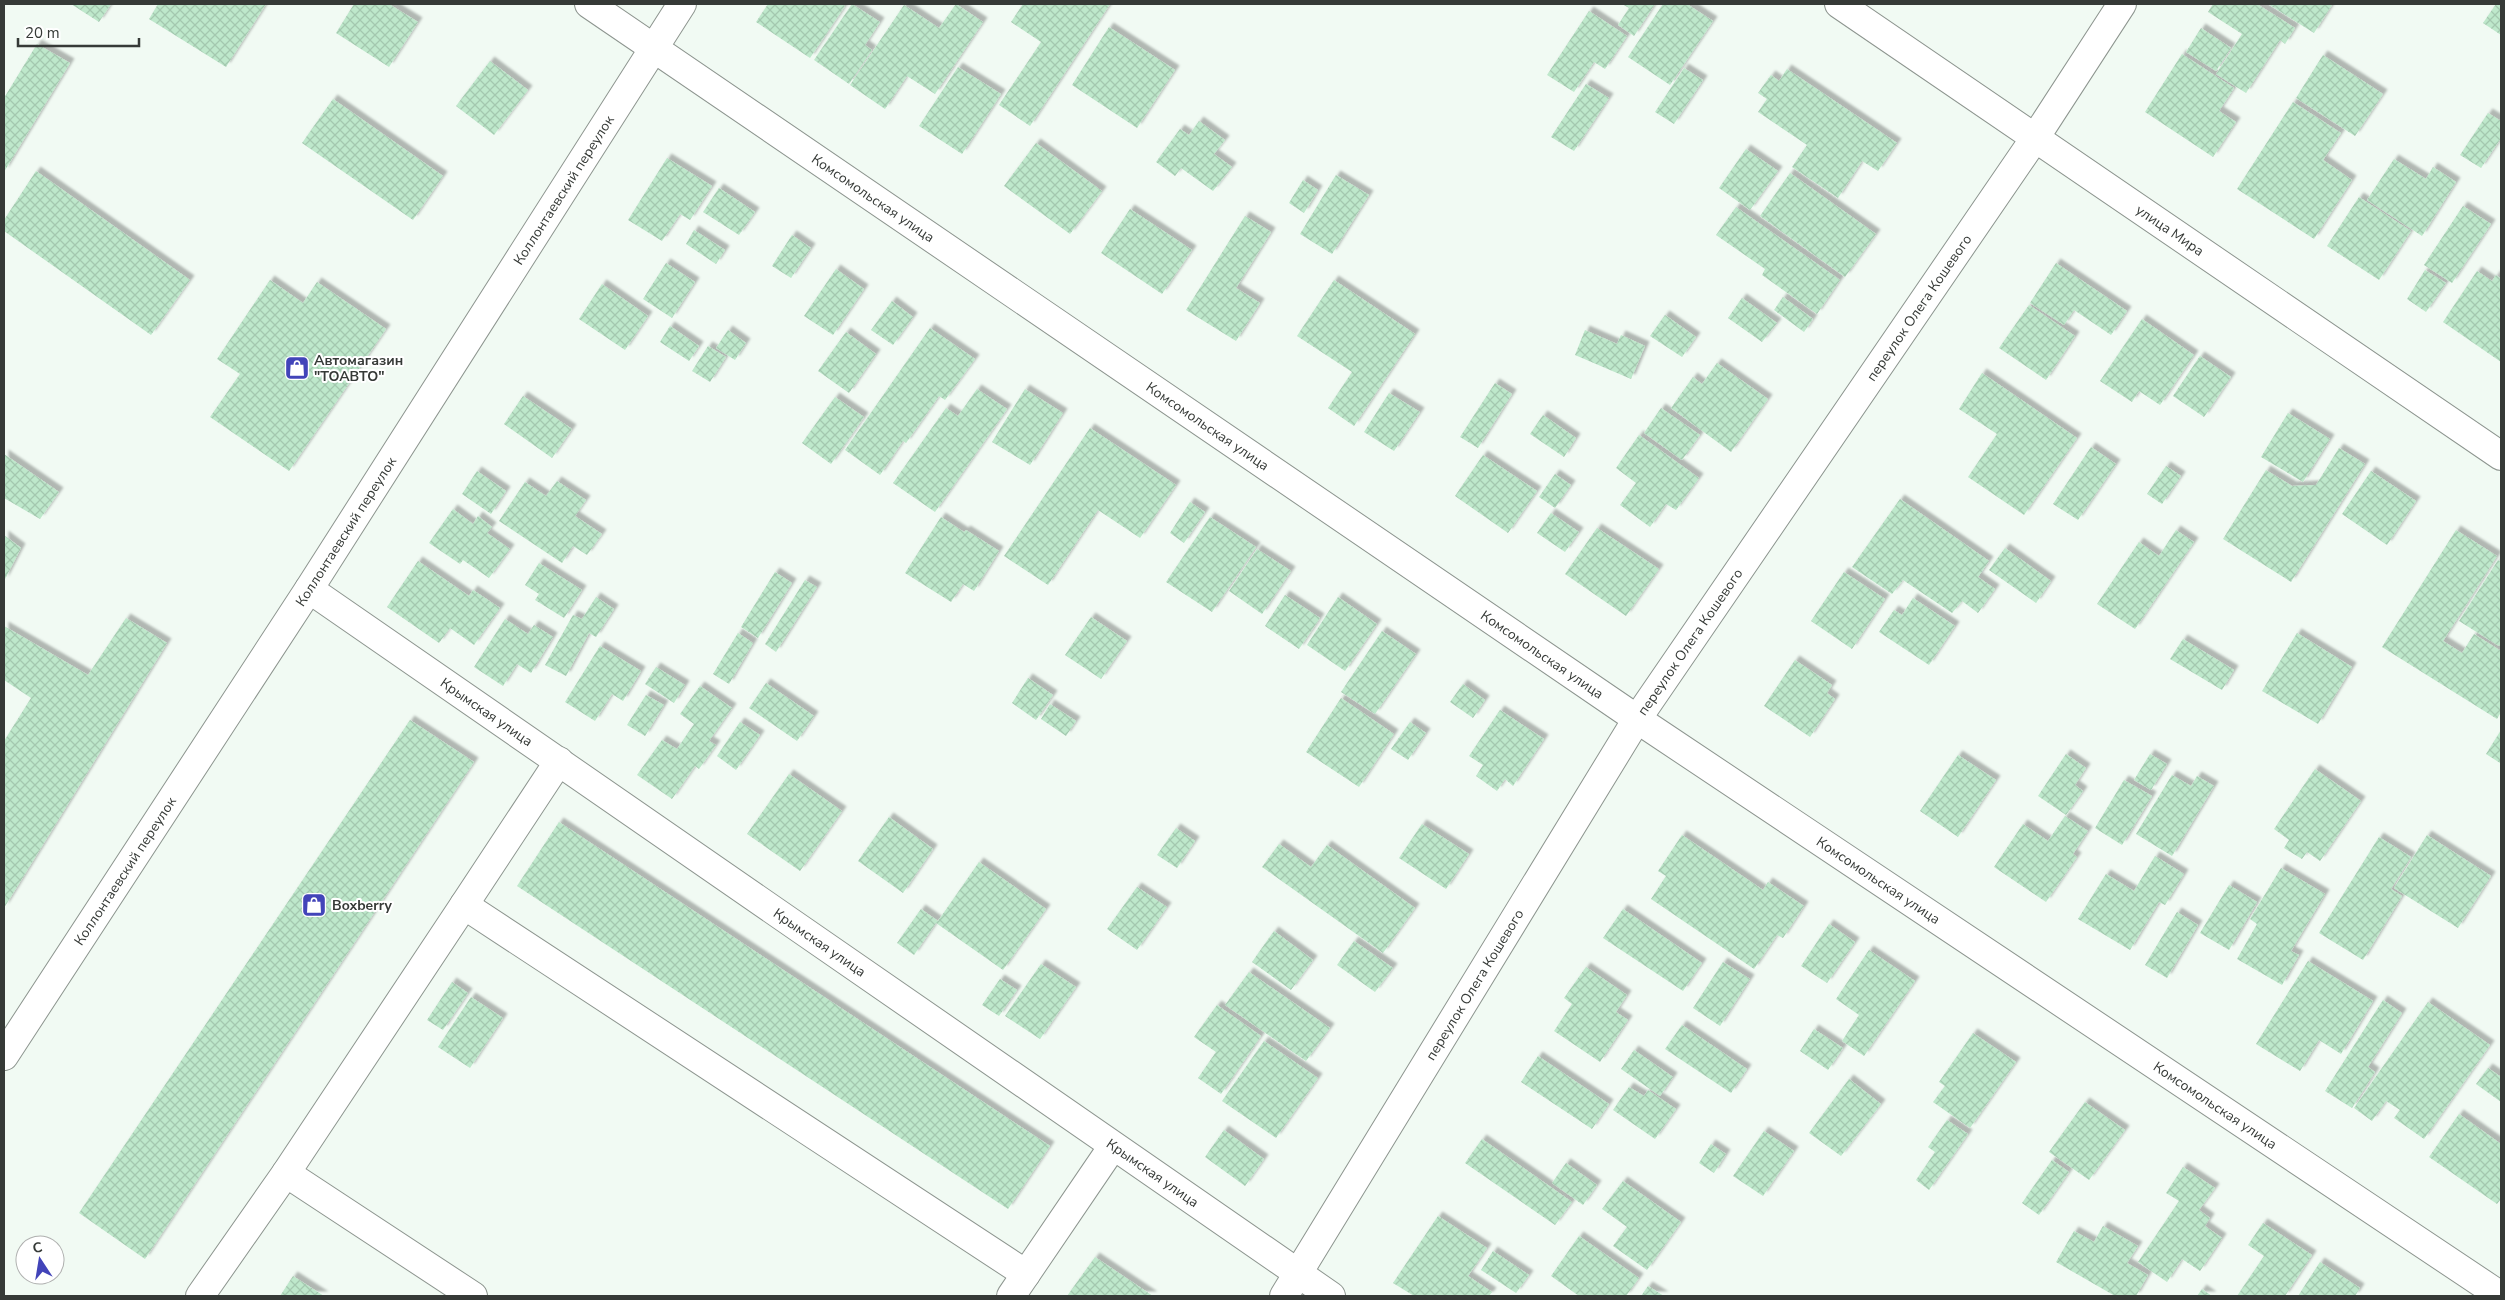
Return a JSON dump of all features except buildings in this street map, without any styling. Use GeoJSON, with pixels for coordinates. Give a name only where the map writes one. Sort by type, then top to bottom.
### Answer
{"type":"FeatureCollection","features":[{"type":"Feature","properties":{"kind":"street","name":"Комсомольская улица"},"geometry":{"type":"LineString","coordinates":[[589,4],[1637,719],[2501,1296]]}},
{"type":"Feature","properties":{"kind":"street","name":"Коллонтаевский переулок"},"geometry":{"type":"LineString","coordinates":[[4,1056],[309,589],[682,4]]}},
{"type":"Feature","properties":{"kind":"street","name":"улица Мира"},"geometry":{"type":"LineString","coordinates":[[1840,4],[2501,456]]}},
{"type":"Feature","properties":{"kind":"street","name":"переулок Олега Кошевого"},"geometry":{"type":"LineString","coordinates":[[1291,1285],[1637,719],[2035,138],[2122,4]]}},
{"type":"Feature","properties":{"kind":"street","name":"Крымская улица"},"geometry":{"type":"LineString","coordinates":[[309,589],[1113,1146],[1291,1285],[1331,1296]]}},
{"type":"Feature","properties":{"kind":"street"},"geometry":{"type":"LineString","coordinates":[[200,1296],[286,1172],[559,762]]}},
{"type":"Feature","properties":{"kind":"street"},"geometry":{"type":"LineString","coordinates":[[464,905],[1026,1274]]}},
{"type":"Feature","properties":{"kind":"street"},"geometry":{"type":"LineString","coordinates":[[1011,1296],[1113,1146]]}},
{"type":"Feature","properties":{"kind":"street"},"geometry":{"type":"LineString","coordinates":[[286,1172],[473,1296]]}},
{"type":"Feature","properties":{"kind":"place","name":"Автомагазин \"ТОАВТО\""},"geometry":{"type":"Point","coordinates":[297,368]}},
{"type":"Feature","properties":{"kind":"place","name":"Boxberry"},"geometry":{"type":"Point","coordinates":[314,905]}}]}
